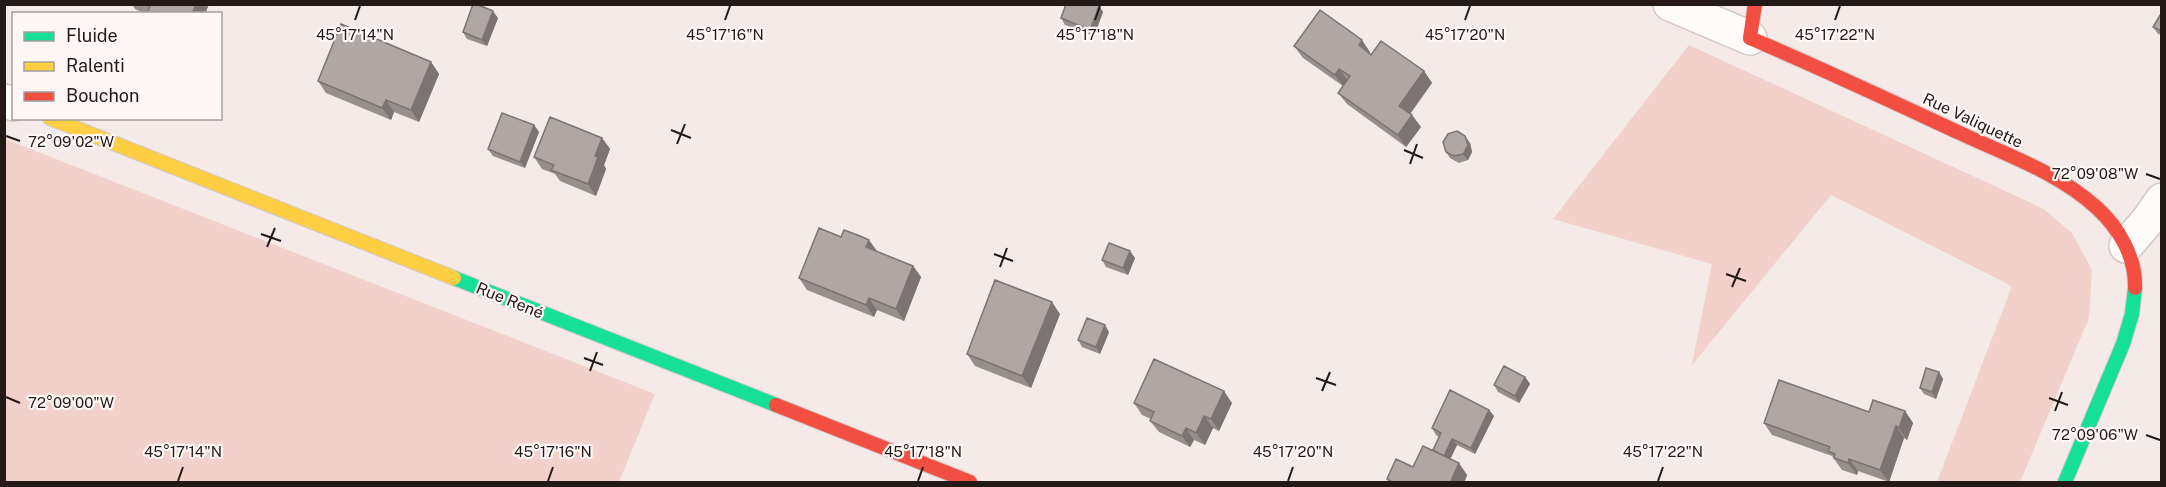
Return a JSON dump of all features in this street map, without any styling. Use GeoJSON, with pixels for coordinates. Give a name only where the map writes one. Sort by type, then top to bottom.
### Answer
{"type":"FeatureCollection","features":[{"type":"Feature","properties":{"kind":"street"},"geometry":{"type":"LineString","coordinates":[[1670,4],[1750,38],[1755,4]]}},
{"type":"Feature","properties":{"kind":"street","name":"Rue Valiquette"},"geometry":{"type":"LineString","coordinates":[[1750,38],[1993,147],[2071,186],[2095,204],[2113,223],[2126,246],[2135,280],[2130,324],[2120,354],[2065,483]]}},
{"type":"Feature","properties":{"kind":"street","name":"Rue René"},"geometry":{"type":"LineString","coordinates":[[55,120],[970,483]]}},
{"type":"Feature","properties":{"kind":"street"},"geometry":{"type":"LineString","coordinates":[[2126,246],[2162,200]]}},
{"type":"Feature","properties":{"kind":"shaded area"},"geometry":{"type":"Polygon","coordinates":[[[1689,45],[2042,208],[2072,233],[2092,270],[2089,318],[2020,482],[1937,482],[2012,286],[1831,195],[1692,365],[1712,264],[1553,219],[1689,45]]]}},
{"type":"Feature","properties":{"kind":"shaded area"},"geometry":{"type":"Polygon","coordinates":[[[5,139],[655,394],[619,482],[5,482],[5,139]]]}},
{"type":"Feature","properties":{"kind":"building"},"geometry":{"type":"Polygon","coordinates":[[[145,4],[196,4],[193,12],[148,12],[150,6],[145,4]]]}},
{"type":"Feature","properties":{"kind":"building"},"geometry":{"type":"Polygon","coordinates":[[[473,4],[493,11],[482,40],[463,32],[473,4]]]}},
{"type":"Feature","properties":{"kind":"building"},"geometry":{"type":"Polygon","coordinates":[[[1066,4],[1099,6],[1090,30],[1061,18],[1066,4]]]}},
{"type":"Feature","properties":{"kind":"building"},"geometry":{"type":"Polygon","coordinates":[[[1320,10],[1362,40],[1359,45],[1371,55],[1381,41],[1424,71],[1399,106],[1412,115],[1398,135],[1338,93],[1350,76],[1339,69],[1335,75],[1294,46],[1320,10]]]}},
{"type":"Feature","properties":{"kind":"building"},"geometry":{"type":"Polygon","coordinates":[[[2162,12],[2162,31],[2153,27],[2162,12]]]}},
{"type":"Feature","properties":{"kind":"building"},"geometry":{"type":"Polygon","coordinates":[[[341,24],[431,62],[411,110],[386,100],[382,108],[318,81],[341,24]]]}},
{"type":"Feature","properties":{"kind":"building"},"geometry":{"type":"Polygon","coordinates":[[[502,113],[534,125],[520,162],[488,149],[502,113]]]}},
{"type":"Feature","properties":{"kind":"building"},"geometry":{"type":"Polygon","coordinates":[[[550,117],[602,138],[588,184],[551,170],[554,165],[534,157],[550,117]]]}},
{"type":"Feature","properties":{"kind":"building"},"geometry":{"type":"Polygon","coordinates":[[[1457,131],[1465,136],[1468,145],[1463,154],[1454,156],[1446,152],[1443,142],[1448,134],[1457,131]]]}},
{"type":"Feature","properties":{"kind":"building"},"geometry":{"type":"Polygon","coordinates":[[[819,228],[841,237],[844,230],[860,236],[869,240],[866,247],[913,266],[896,309],[869,298],[866,305],[799,278],[819,228]]]}},
{"type":"Feature","properties":{"kind":"building"},"geometry":{"type":"Polygon","coordinates":[[[1109,243],[1130,251],[1123,268],[1102,260],[1109,243]]]}},
{"type":"Feature","properties":{"kind":"building"},"geometry":{"type":"Polygon","coordinates":[[[995,280],[1052,302],[1022,376],[967,354],[995,280]]]}},
{"type":"Feature","properties":{"kind":"building"},"geometry":{"type":"Polygon","coordinates":[[[1087,318],[1105,325],[1096,347],[1078,340],[1087,318]]]}},
{"type":"Feature","properties":{"kind":"building"},"geometry":{"type":"Polygon","coordinates":[[[1154,359],[1224,391],[1211,419],[1204,416],[1196,433],[1186,428],[1182,436],[1150,421],[1154,412],[1134,403],[1154,359]]]}},
{"type":"Feature","properties":{"kind":"building"},"geometry":{"type":"Polygon","coordinates":[[[1504,366],[1525,377],[1515,396],[1494,385],[1504,366]]]}},
{"type":"Feature","properties":{"kind":"building"},"geometry":{"type":"Polygon","coordinates":[[[1926,368],[1939,372],[1932,392],[1920,388],[1926,368]]]}},
{"type":"Feature","properties":{"kind":"building"},"geometry":{"type":"Polygon","coordinates":[[[1779,380],[1869,412],[1873,400],[1905,411],[1899,428],[1896,426],[1880,470],[1849,459],[1848,463],[1834,458],[1835,454],[1828,451],[1830,447],[1764,423],[1779,380]]]}},
{"type":"Feature","properties":{"kind":"building"},"geometry":{"type":"Polygon","coordinates":[[[1450,390],[1489,410],[1471,448],[1452,439],[1444,456],[1433,450],[1441,433],[1432,428],[1450,390]]]}},
{"type":"Feature","properties":{"kind":"building"},"geometry":{"type":"Polygon","coordinates":[[[1423,446],[1459,463],[1450,483],[1394,483],[1387,479],[1396,459],[1413,467],[1423,446]]]}},
{"type":"Feature","properties":{"kind":"traffic: fast"},"geometry":{"type":"LineString","coordinates":[[454,278],[776,405]]}},
{"type":"Feature","properties":{"kind":"traffic: fast"},"geometry":{"type":"LineString","coordinates":[[2065,482],[2123,344],[2132,314],[2135,288]]}},
{"type":"Feature","properties":{"kind":"traffic: slow"},"geometry":{"type":"LineString","coordinates":[[55,120],[454,278]]}},
{"type":"Feature","properties":{"kind":"traffic: jam"},"geometry":{"type":"LineString","coordinates":[[1755,4],[1750,38],[2032,166],[2082,196],[2105,216],[2125,244],[2133,265],[2135,288]]}},
{"type":"Feature","properties":{"kind":"traffic: jam"},"geometry":{"type":"LineString","coordinates":[[776,405],[970,482]]}}]}
